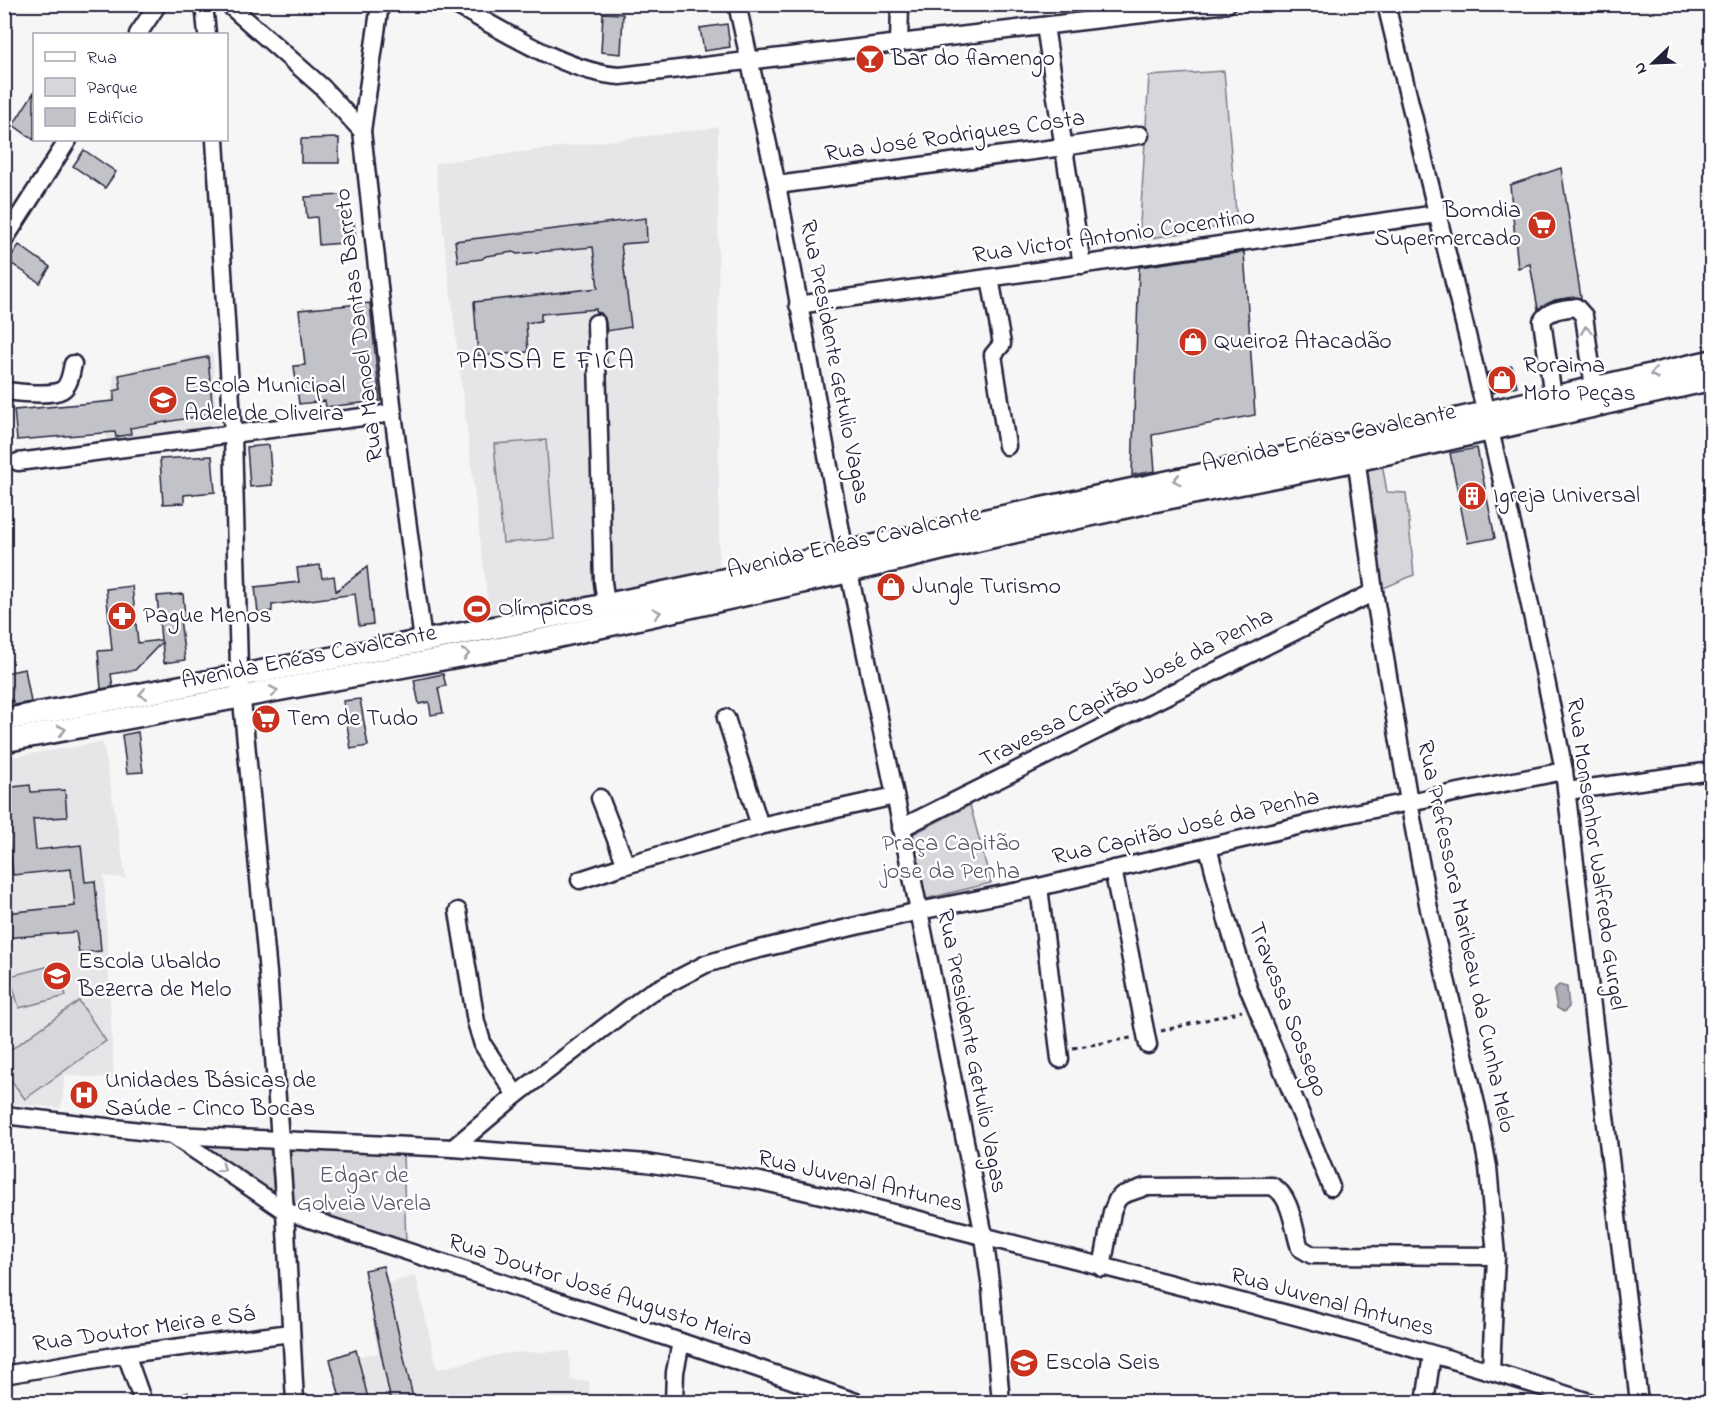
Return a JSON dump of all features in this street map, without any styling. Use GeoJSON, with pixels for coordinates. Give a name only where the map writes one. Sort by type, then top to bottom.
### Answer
{"type":"FeatureCollection","features":[{"type":"Feature","properties":{"kind":"main road","name":"Avenida Enéas Cavalcante"},"geometry":{"type":"LineString","coordinates":[[4,741],[35,725],[526,632],[989,529],[1355,452],[1488,421],[1556,402],[1594,388],[1712,361]]}},
{"type":"Feature","properties":{"kind":"main road","name":"Avenida Enéas Cavalcante"},"geometry":{"type":"LineString","coordinates":[[1556,402],[1712,380]]}},
{"type":"Feature","properties":{"kind":"main road","name":"Avenida Enéas Cavalcante"},"geometry":{"type":"LineString","coordinates":[[242,687],[423,641],[526,632],[606,604],[743,585]]}},
{"type":"Feature","properties":{"kind":"main road","name":"Avenida Enéas Cavalcante"},"geometry":{"type":"LineString","coordinates":[[4,720],[35,725]]}},
{"type":"Feature","properties":{"kind":"street"},"geometry":{"type":"LineString","coordinates":[[139,33],[158,4]]}},
{"type":"Feature","properties":{"kind":"street"},"geometry":{"type":"LineString","coordinates":[[204,4],[207,33]]}},
{"type":"Feature","properties":{"kind":"street"},"geometry":{"type":"LineString","coordinates":[[228,4],[322,87],[362,130]]}},
{"type":"Feature","properties":{"kind":"street","name":"Rua Manoel Dantas Barreto"},"geometry":{"type":"LineString","coordinates":[[380,4],[362,130],[393,413],[423,641]]}},
{"type":"Feature","properties":{"kind":"street"},"geometry":{"type":"LineString","coordinates":[[454,4],[574,66],[605,75],[620,76],[1227,4]]}},
{"type":"Feature","properties":{"kind":"street","name":"Rua Presidente Getulio Vagas"},"geometry":{"type":"LineString","coordinates":[[737,4],[777,185],[847,562],[894,796],[920,911],[984,1236],[992,1289],[1002,1402]]}},
{"type":"Feature","properties":{"kind":"street"},"geometry":{"type":"LineString","coordinates":[[899,44],[900,4]]}},
{"type":"Feature","properties":{"kind":"street","name":"Rua Monsenhor Walfredo Gurgel"},"geometry":{"type":"LineString","coordinates":[[1386,4],[1488,421],[1549,689],[1564,771],[1639,1402]]}},
{"type":"Feature","properties":{"kind":"street"},"geometry":{"type":"LineString","coordinates":[[1045,27],[1082,266]]}},
{"type":"Feature","properties":{"kind":"street","name":"Rua José Rodrigues Costa"},"geometry":{"type":"LineString","coordinates":[[777,185],[1140,135]]}},
{"type":"Feature","properties":{"kind":"street"},"geometry":{"type":"LineString","coordinates":[[4,240],[67,141]]}},
{"type":"Feature","properties":{"kind":"street"},"geometry":{"type":"LineString","coordinates":[[215,141],[233,435],[242,687],[268,973],[285,1211],[295,1402]]}},
{"type":"Feature","properties":{"kind":"street","name":"Rua Victor Antonio Cocentino"},"geometry":{"type":"LineString","coordinates":[[798,305],[1437,214]]}},
{"type":"Feature","properties":{"kind":"street"},"geometry":{"type":"LineString","coordinates":[[990,278],[1002,344],[993,355],[1007,446]]}},
{"type":"Feature","properties":{"kind":"street"},"geometry":{"type":"LineString","coordinates":[[1556,402],[1542,321],[1550,312],[1576,307],[1581,310],[1584,316],[1594,388]]}},
{"type":"Feature","properties":{"kind":"street"},"geometry":{"type":"LineString","coordinates":[[596,323],[603,582],[606,604]]}},
{"type":"Feature","properties":{"kind":"street"},"geometry":{"type":"LineString","coordinates":[[4,390],[52,393],[62,390],[68,383],[73,364]]}},
{"type":"Feature","properties":{"kind":"street"},"geometry":{"type":"LineString","coordinates":[[18,462],[393,413]]}},
{"type":"Feature","properties":{"kind":"street","name":"Rua Prefessora Maribeau da Cunha Melo"},"geometry":{"type":"LineString","coordinates":[[1355,452],[1374,592],[1409,802],[1429,909],[1477,1108],[1488,1167],[1496,1256],[1491,1371]]}},
{"type":"Feature","properties":{"kind":"street","name":"Travessa Capitão José da Penha"},"geometry":{"type":"LineString","coordinates":[[901,828],[1374,592]]}},
{"type":"Feature","properties":{"kind":"street"},"geometry":{"type":"LineString","coordinates":[[726,718],[760,826]]}},
{"type":"Feature","properties":{"kind":"street","name":"Rua Capitão José da Penha"},"geometry":{"type":"LineString","coordinates":[[453,1148],[516,1095],[648,994],[706,964],[920,911],[1038,887],[1409,802],[1564,771]]}},
{"type":"Feature","properties":{"kind":"street"},"geometry":{"type":"LineString","coordinates":[[1567,791],[1712,771]]}},
{"type":"Feature","properties":{"kind":"street"},"geometry":{"type":"LineString","coordinates":[[580,880],[760,826],[894,796]]}},
{"type":"Feature","properties":{"kind":"street"},"geometry":{"type":"LineString","coordinates":[[600,798],[626,865]]}},
{"type":"Feature","properties":{"kind":"street","name":"Travessa Sossego"},"geometry":{"type":"LineString","coordinates":[[1208,847],[1233,940],[1256,1008],[1331,1187]]}},
{"type":"Feature","properties":{"kind":"street"},"geometry":{"type":"LineString","coordinates":[[1113,869],[1147,1040]]}},
{"type":"Feature","properties":{"kind":"street"},"geometry":{"type":"LineString","coordinates":[[1038,887],[1060,1055]]}},
{"type":"Feature","properties":{"kind":"street"},"geometry":{"type":"LineString","coordinates":[[458,911],[476,1022],[483,1045],[516,1095]]}},
{"type":"Feature","properties":{"kind":"street","name":"Rua Juvenal Antunes"},"geometry":{"type":"LineString","coordinates":[[4,1115],[174,1135],[453,1148],[646,1163],[760,1181],[984,1236],[1432,1355],[1589,1402]]}},
{"type":"Feature","properties":{"kind":"street","name":"Rua Doutor José Augusto Meira"},"geometry":{"type":"LineString","coordinates":[[174,1135],[285,1211],[856,1402]]}},
{"type":"Feature","properties":{"kind":"street"},"geometry":{"type":"LineString","coordinates":[[1102,1268],[1114,1205],[1122,1195],[1145,1187],[1272,1186],[1282,1193],[1286,1201],[1300,1248],[1312,1255],[1496,1256]]}},
{"type":"Feature","properties":{"kind":"street","name":"Rua Doutor Meira e Sá"},"geometry":{"type":"LineString","coordinates":[[4,1374],[126,1354],[291,1333]]}},
{"type":"Feature","properties":{"kind":"street"},"geometry":{"type":"LineString","coordinates":[[674,1402],[675,1372],[681,1342]]}},
{"type":"Feature","properties":{"kind":"street"},"geometry":{"type":"LineString","coordinates":[[126,1354],[143,1402]]}},
{"type":"Feature","properties":{"kind":"street"},"geometry":{"type":"LineString","coordinates":[[1425,1402],[1432,1355]]}},
{"type":"Feature","properties":{"kind":"path"},"geometry":{"type":"LineString","coordinates":[[1060,1055],[1147,1040],[1256,1008]]}},
{"type":"Feature","properties":{"kind":"shaded area"},"geometry":{"type":"Polygon","coordinates":[[[718,127],[719,569],[490,622],[435,163],[718,127]]]}},
{"type":"Feature","properties":{"kind":"shaded area","name":"Escola Municipal Adele de Oliveira"},"geometry":{"type":"Polygon","coordinates":[[[213,353],[217,426],[106,441],[114,374],[213,353]]]}},
{"type":"Feature","properties":{"kind":"shaded area","name":"Escola Ubaldo Bezerra de Melo"},"geometry":{"type":"Polygon","coordinates":[[[103,742],[126,878],[104,876],[114,1079],[65,1075],[61,1108],[5,1103],[5,758],[103,742]]]}},
{"type":"Feature","properties":{"kind":"shaded area"},"geometry":{"type":"Polygon","coordinates":[[[1559,985],[1567,987],[1569,1007],[1564,1012],[1557,1008],[1554,992],[1559,985]]]}},
{"type":"Feature","properties":{"kind":"shaded area"},"geometry":{"type":"Polygon","coordinates":[[[383,1266],[388,1283],[416,1276],[437,1369],[507,1353],[569,1351],[571,1380],[589,1381],[590,1402],[341,1402],[330,1359],[356,1350],[359,1356],[378,1353],[364,1270],[383,1266]]]}},
{"type":"Feature","properties":{"kind":"green space"},"geometry":{"type":"Polygon","coordinates":[[[1224,71],[1237,224],[1139,240],[1149,76],[1224,71]]]}},
{"type":"Feature","properties":{"kind":"green space"},"geometry":{"type":"Polygon","coordinates":[[[546,440],[554,539],[503,543],[494,444],[546,440]]]}},
{"type":"Feature","properties":{"kind":"green space"},"geometry":{"type":"Polygon","coordinates":[[[1382,464],[1387,492],[1406,493],[1414,575],[1379,590],[1362,469],[1382,464]]]}},
{"type":"Feature","properties":{"kind":"green space","name":"Praça Capitão jose da Penha"},"geometry":{"type":"Polygon","coordinates":[[[970,805],[991,883],[925,899],[913,834],[970,805]]]}},
{"type":"Feature","properties":{"kind":"green space"},"geometry":{"type":"Polygon","coordinates":[[[58,964],[66,996],[19,1008],[10,976],[58,964]]]}},
{"type":"Feature","properties":{"kind":"green space"},"geometry":{"type":"Polygon","coordinates":[[[79,1001],[106,1041],[25,1099],[5,1072],[5,1054],[79,1001]]]}},
{"type":"Feature","properties":{"kind":"green space"},"geometry":{"type":"Polygon","coordinates":[[[202,1145],[270,1148],[274,1194],[202,1145]]]}},
{"type":"Feature","properties":{"kind":"green space","name":"Edgar de Golveia Varela"},"geometry":{"type":"Polygon","coordinates":[[[287,1147],[403,1155],[406,1244],[292,1206],[287,1147]]]}},
{"type":"Feature","properties":{"kind":"green space"},"geometry":{"type":"Polygon","coordinates":[[[188,1392],[189,1402],[160,1402],[188,1392]]]}},
{"type":"Feature","properties":{"kind":"building"},"geometry":{"type":"Polygon","coordinates":[[[603,13],[623,14],[621,54],[601,52],[603,13]]]}},
{"type":"Feature","properties":{"kind":"building"},"geometry":{"type":"Polygon","coordinates":[[[727,24],[730,47],[704,51],[700,28],[727,24]]]}},
{"type":"Feature","properties":{"kind":"building"},"geometry":{"type":"Polygon","coordinates":[[[33,94],[33,139],[13,125],[33,94]]]}},
{"type":"Feature","properties":{"kind":"building"},"geometry":{"type":"Polygon","coordinates":[[[339,138],[339,163],[301,163],[301,139],[339,138]]]}},
{"type":"Feature","properties":{"kind":"building"},"geometry":{"type":"Polygon","coordinates":[[[84,150],[116,172],[105,188],[73,166],[84,150]]]}},
{"type":"Feature","properties":{"kind":"building","name":"Bomdia Supermercado"},"geometry":{"type":"Polygon","coordinates":[[[1561,168],[1581,298],[1555,300],[1538,309],[1530,264],[1518,268],[1510,185],[1561,168]]]}},
{"type":"Feature","properties":{"kind":"building"},"geometry":{"type":"Polygon","coordinates":[[[342,195],[344,223],[354,222],[356,242],[319,245],[317,217],[307,218],[305,197],[342,195]]]}},
{"type":"Feature","properties":{"kind":"building"},"geometry":{"type":"Polygon","coordinates":[[[646,218],[647,242],[621,244],[631,327],[607,331],[605,318],[601,313],[596,312],[596,309],[541,314],[541,321],[526,323],[528,352],[478,356],[474,302],[598,288],[593,247],[517,254],[513,252],[458,262],[455,241],[646,218]]]}},
{"type":"Feature","properties":{"kind":"building"},"geometry":{"type":"Polygon","coordinates":[[[19,245],[50,267],[40,283],[8,261],[19,245]]]}},
{"type":"Feature","properties":{"kind":"building","name":"Queiroz Atacadão"},"geometry":{"type":"Polygon","coordinates":[[[1244,252],[1255,415],[1152,435],[1155,471],[1132,475],[1139,267],[1244,252]]]}},
{"type":"Feature","properties":{"kind":"building"},"geometry":{"type":"Polygon","coordinates":[[[370,303],[380,401],[326,407],[325,401],[299,404],[294,366],[305,365],[299,310],[370,303]]]}},
{"type":"Feature","properties":{"kind":"building","name":"Escola Municipal Adele de Oliveira"},"geometry":{"type":"Polygon","coordinates":[[[208,357],[213,414],[130,428],[131,434],[116,437],[115,432],[17,440],[14,410],[114,401],[114,391],[121,389],[119,375],[208,357]]]}},
{"type":"Feature","properties":{"kind":"building","name":"Roraima Moto Peças"},"geometry":{"type":"Polygon","coordinates":[[[1512,366],[1517,386],[1492,393],[1487,373],[1512,366]]]}},
{"type":"Feature","properties":{"kind":"building"},"geometry":{"type":"Polygon","coordinates":[[[269,445],[272,485],[250,487],[247,447],[269,445]]]}},
{"type":"Feature","properties":{"kind":"building","name":"Igreja Universal"},"geometry":{"type":"Polygon","coordinates":[[[1477,448],[1495,538],[1468,543],[1450,453],[1477,448]]]}},
{"type":"Feature","properties":{"kind":"building"},"geometry":{"type":"Polygon","coordinates":[[[212,456],[215,492],[184,495],[184,503],[163,504],[160,459],[212,456]]]}},
{"type":"Feature","properties":{"kind":"building"},"geometry":{"type":"Polygon","coordinates":[[[320,565],[322,578],[334,576],[336,591],[367,567],[373,624],[359,626],[355,594],[272,605],[272,611],[258,613],[255,587],[299,582],[297,568],[320,565]]]}},
{"type":"Feature","properties":{"kind":"building"},"geometry":{"type":"Polygon","coordinates":[[[132,586],[138,643],[161,640],[157,596],[183,594],[185,617],[180,618],[185,660],[164,663],[162,642],[135,670],[111,674],[113,687],[101,689],[98,651],[112,650],[106,589],[132,586]]]}},
{"type":"Feature","properties":{"kind":"building"},"geometry":{"type":"Polygon","coordinates":[[[25,669],[31,702],[14,705],[13,701],[10,701],[5,673],[25,669]]]}},
{"type":"Feature","properties":{"kind":"building"},"geometry":{"type":"Polygon","coordinates":[[[443,674],[446,686],[438,688],[443,713],[431,715],[429,702],[419,704],[414,680],[443,674]]]}},
{"type":"Feature","properties":{"kind":"building"},"geometry":{"type":"Polygon","coordinates":[[[360,699],[368,746],[351,749],[343,701],[360,699]]]}},
{"type":"Feature","properties":{"kind":"building"},"geometry":{"type":"Polygon","coordinates":[[[138,732],[143,772],[127,773],[122,735],[138,732]]]}},
{"type":"Feature","properties":{"kind":"building"},"geometry":{"type":"Polygon","coordinates":[[[30,785],[31,792],[65,790],[67,817],[33,819],[36,850],[81,845],[85,882],[95,881],[101,951],[79,953],[76,932],[4,938],[4,913],[75,906],[71,869],[13,875],[4,788],[30,785]]]}},
{"type":"Feature","properties":{"kind":"building"},"geometry":{"type":"Polygon","coordinates":[[[383,1266],[414,1402],[391,1402],[364,1270],[383,1266]]]}},
{"type":"Feature","properties":{"kind":"building"},"geometry":{"type":"Polygon","coordinates":[[[356,1350],[369,1402],[341,1402],[330,1359],[356,1350]]]}},
{"type":"Feature","properties":{"kind":"place","name":"Bar do flamengo"},"geometry":{"type":"Point","coordinates":[870,59]}},
{"type":"Feature","properties":{"kind":"place","name":"Bomdia Supermercado"},"geometry":{"type":"Point","coordinates":[1542,225]}},
{"type":"Feature","properties":{"kind":"place","name":"Queiroz Atacadão"},"geometry":{"type":"Point","coordinates":[1193,342]}},
{"type":"Feature","properties":{"kind":"place","name":"Roraima Moto Peças"},"geometry":{"type":"Point","coordinates":[1502,380]}},
{"type":"Feature","properties":{"kind":"place","name":"Escola Municipal Adele de Oliveira"},"geometry":{"type":"Point","coordinates":[163,400]}},
{"type":"Feature","properties":{"kind":"place","name":"Igreja Universal"},"geometry":{"type":"Point","coordinates":[1472,496]}},
{"type":"Feature","properties":{"kind":"place","name":"Jungle Turismo"},"geometry":{"type":"Point","coordinates":[891,587]}},
{"type":"Feature","properties":{"kind":"place","name":"Olímpicos"},"geometry":{"type":"Point","coordinates":[477,609]}},
{"type":"Feature","properties":{"kind":"place","name":"Pague Menos"},"geometry":{"type":"Point","coordinates":[122,616]}},
{"type":"Feature","properties":{"kind":"place","name":"Tem de Tudo"},"geometry":{"type":"Point","coordinates":[266,719]}},
{"type":"Feature","properties":{"kind":"place","name":"Escola Ubaldo Bezerra de Melo"},"geometry":{"type":"Point","coordinates":[57,976]}},
{"type":"Feature","properties":{"kind":"place","name":"Unidades Básicas de Saúde - Cinco Bocas"},"geometry":{"type":"Point","coordinates":[84,1095]}},
{"type":"Feature","properties":{"kind":"place","name":"Escola Seis"},"geometry":{"type":"Point","coordinates":[1024,1363]}},
{"type":"Feature","properties":{"kind":"district","name":"PASSA E FICA"},"geometry":{"type":"Point","coordinates":[546,362]}}]}
